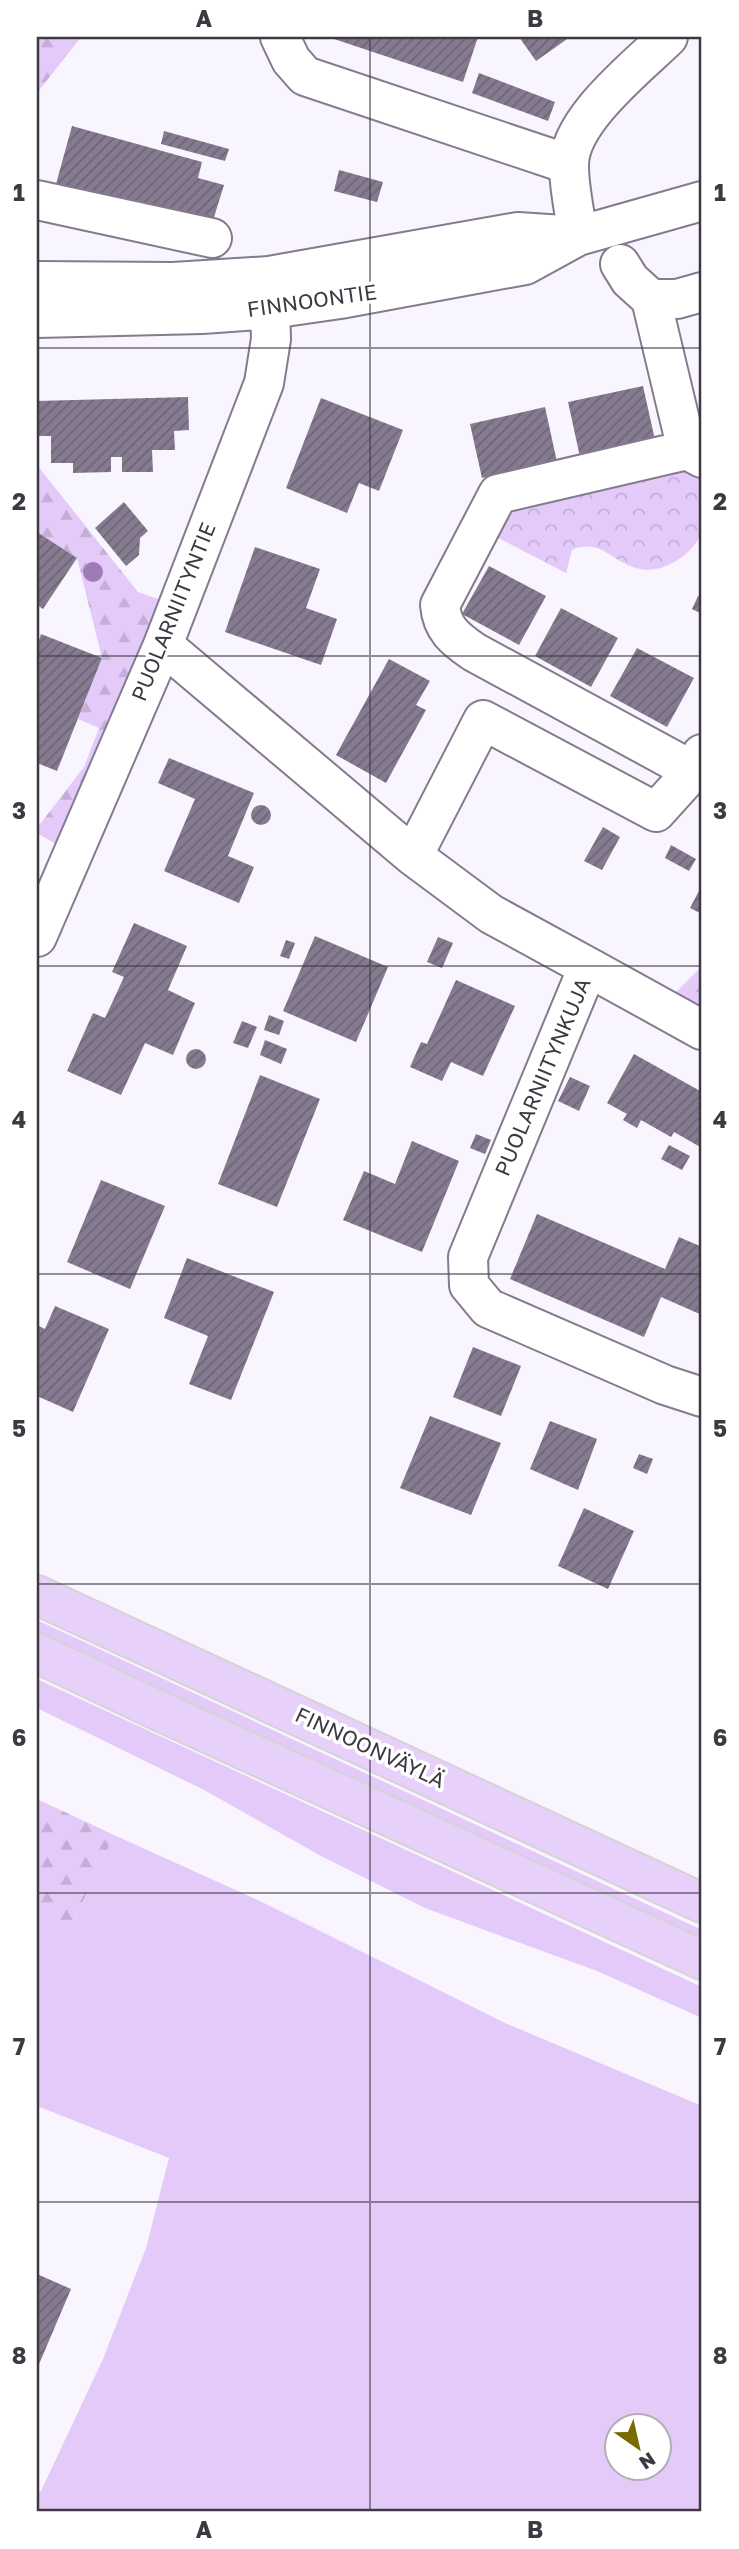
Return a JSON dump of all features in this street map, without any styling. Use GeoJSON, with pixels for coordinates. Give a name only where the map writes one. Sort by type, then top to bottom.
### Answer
{"type":"FeatureCollection","features":[{"type":"Feature","properties":{"kind":"main road","name":"FINNOONVÄYLÄ"},"geometry":{"type":"LineString","coordinates":[[37,1595],[702,1903]]}},
{"type":"Feature","properties":{"kind":"main road"},"geometry":{"type":"LineString","coordinates":[[37,1653],[702,1960]]}},
{"type":"Feature","properties":{"kind":"street"},"geometry":{"type":"LineString","coordinates":[[280,37],[291,60],[305,76],[568,164]]}},
{"type":"Feature","properties":{"kind":"street"},"geometry":{"type":"LineString","coordinates":[[579,236],[568,164],[580,128],[596,107],[668,37]]}},
{"type":"Feature","properties":{"kind":"street"},"geometry":{"type":"LineString","coordinates":[[37,200],[212,238]]}},
{"type":"Feature","properties":{"kind":"street","name":"FINNOONTIE"},"geometry":{"type":"LineString","coordinates":[[37,318],[182,315],[518,232],[579,236],[702,201]]}},
{"type":"Feature","properties":{"kind":"street"},"geometry":{"type":"LineString","coordinates":[[413,856],[483,720],[656,812],[698,762],[474,652],[445,627],[440,605],[498,494],[695,454],[651,299],[630,280],[620,264]]}},
{"type":"Feature","properties":{"kind":"street","name":"FINNOONTIE"},"geometry":{"type":"LineString","coordinates":[[37,281],[203,281],[270,293]]}},
{"type":"Feature","properties":{"kind":"street"},"geometry":{"type":"LineString","coordinates":[[651,299],[677,299],[702,292]]}},
{"type":"Feature","properties":{"kind":"street","name":"PUOLARNIITYNTIE"},"geometry":{"type":"LineString","coordinates":[[37,937],[49,873],[163,645],[264,383],[271,339],[270,293]]}},
{"type":"Feature","properties":{"kind":"street","name":"PUOLARNIITYNKUJA"},"geometry":{"type":"LineString","coordinates":[[163,645],[413,856],[491,914],[588,967],[468,1256],[469,1285],[488,1308],[665,1385],[702,1397]]}},
{"type":"Feature","properties":{"kind":"street"},"geometry":{"type":"LineString","coordinates":[[588,967],[702,1030]]}},
{"type":"Feature","properties":{"kind":"green space"},"geometry":{"type":"Polygon","coordinates":[[[37,37],[81,37],[37,93],[37,37]]]}},
{"type":"Feature","properties":{"kind":"green space"},"geometry":{"type":"Polygon","coordinates":[[[37,465],[138,592],[169,603],[70,852],[37,833],[37,828],[84,767],[99,728],[78,719],[102,658],[77,558],[37,532],[37,465]]]}},
{"type":"Feature","properties":{"kind":"green space"},"geometry":{"type":"Polygon","coordinates":[[[702,465],[702,531],[692,548],[666,566],[646,570],[636,568],[598,549],[582,547],[572,550],[566,573],[487,532],[504,502],[702,465]]]}},
{"type":"Feature","properties":{"kind":"green space"},"geometry":{"type":"Polygon","coordinates":[[[702,966],[702,1009],[675,993],[702,966]]]}},
{"type":"Feature","properties":{"kind":"green space"},"geometry":{"type":"Polygon","coordinates":[[[37,1620],[702,1930],[702,1943],[83,1655],[37,1632],[37,1620]]]}},
{"type":"Feature","properties":{"kind":"green space"},"geometry":{"type":"Polygon","coordinates":[[[37,1679],[702,1987],[702,2018],[597,1971],[425,1908],[321,1856],[204,1790],[37,1708],[37,1679]]]}},
{"type":"Feature","properties":{"kind":"green space"},"geometry":{"type":"Polygon","coordinates":[[[37,1799],[114,1835],[71,1927],[37,1912],[37,1799]]]}},
{"type":"Feature","properties":{"kind":"green space"},"geometry":{"type":"Polygon","coordinates":[[[114,1835],[260,1901],[505,2023],[702,2106],[702,2512],[37,2512],[37,2493],[41,2491],[103,2359],[146,2248],[169,2158],[37,2106],[37,1912],[71,1927],[114,1835]]]}},
{"type":"Feature","properties":{"kind":"building"},"geometry":{"type":"Polygon","coordinates":[[[328,37],[478,37],[463,82],[328,37]]]}},
{"type":"Feature","properties":{"kind":"building"},"geometry":{"type":"Polygon","coordinates":[[[519,37],[570,37],[536,61],[519,37]]]}},
{"type":"Feature","properties":{"kind":"building"},"geometry":{"type":"Polygon","coordinates":[[[479,73],[555,102],[548,121],[472,93],[479,73]]]}},
{"type":"Feature","properties":{"kind":"building"},"geometry":{"type":"Polygon","coordinates":[[[72,126],[202,162],[198,178],[224,185],[211,227],[56,184],[72,126]]]}},
{"type":"Feature","properties":{"kind":"building"},"geometry":{"type":"Polygon","coordinates":[[[164,131],[229,149],[225,161],[161,144],[164,131]]]}},
{"type":"Feature","properties":{"kind":"building"},"geometry":{"type":"Polygon","coordinates":[[[339,170],[383,182],[377,202],[334,191],[339,170]]]}},
{"type":"Feature","properties":{"kind":"building"},"geometry":{"type":"Polygon","coordinates":[[[643,386],[655,440],[580,457],[568,402],[643,386]]]}},
{"type":"Feature","properties":{"kind":"building"},"geometry":{"type":"Polygon","coordinates":[[[188,397],[189,430],[174,431],[175,450],[152,450],[153,472],[122,472],[122,457],[111,457],[111,472],[73,473],[73,463],[51,463],[51,436],[37,436],[37,401],[188,397]]]}},
{"type":"Feature","properties":{"kind":"building"},"geometry":{"type":"Polygon","coordinates":[[[321,398],[403,430],[379,491],[359,483],[347,513],[286,488],[321,398]]]}},
{"type":"Feature","properties":{"kind":"building"},"geometry":{"type":"Polygon","coordinates":[[[545,407],[557,462],[482,478],[470,424],[545,407]]]}},
{"type":"Feature","properties":{"kind":"building"},"geometry":{"type":"Polygon","coordinates":[[[124,502],[148,531],[140,538],[139,555],[126,566],[95,528],[124,502]]]}},
{"type":"Feature","properties":{"kind":"building"},"geometry":{"type":"Polygon","coordinates":[[[37,532],[77,558],[43,609],[37,605],[37,532]]]}},
{"type":"Feature","properties":{"kind":"building"},"geometry":{"type":"Polygon","coordinates":[[[255,547],[320,569],[306,608],[337,619],[321,665],[225,632],[255,547]]]}},
{"type":"Feature","properties":{"kind":"building"},"geometry":{"type":"Polygon","coordinates":[[[489,566],[546,596],[519,645],[462,614],[489,566]]]}},
{"type":"Feature","properties":{"kind":"building"},"geometry":{"type":"Polygon","coordinates":[[[698,596],[702,598],[702,614],[692,609],[698,596]]]}},
{"type":"Feature","properties":{"kind":"building"},"geometry":{"type":"Polygon","coordinates":[[[561,608],[618,638],[591,687],[535,656],[561,608]]]}},
{"type":"Feature","properties":{"kind":"building"},"geometry":{"type":"Polygon","coordinates":[[[41,634],[102,658],[57,771],[37,763],[37,646],[41,634]]]}},
{"type":"Feature","properties":{"kind":"building"},"geometry":{"type":"Polygon","coordinates":[[[637,648],[694,678],[667,727],[610,696],[637,648]]]}},
{"type":"Feature","properties":{"kind":"building"},"geometry":{"type":"Polygon","coordinates":[[[389,659],[430,681],[416,705],[426,710],[386,783],[336,755],[389,659]]]}},
{"type":"Feature","properties":{"kind":"building"},"geometry":{"type":"Polygon","coordinates":[[[169,758],[254,793],[228,856],[254,867],[239,903],[164,871],[195,799],[158,783],[169,758]]]}},
{"type":"Feature","properties":{"kind":"building"},"geometry":{"type":"Polygon","coordinates":[[[261,805],[268,808],[271,815],[268,822],[261,825],[254,822],[251,815],[254,808],[261,805]]]}},
{"type":"Feature","properties":{"kind":"building"},"geometry":{"type":"Polygon","coordinates":[[[603,827],[620,837],[602,870],[584,861],[603,827]]]}},
{"type":"Feature","properties":{"kind":"building"},"geometry":{"type":"Polygon","coordinates":[[[671,845],[696,859],[689,871],[665,858],[671,845]]]}},
{"type":"Feature","properties":{"kind":"building"},"geometry":{"type":"Polygon","coordinates":[[[702,885],[702,914],[690,908],[702,885]]]}},
{"type":"Feature","properties":{"kind":"building"},"geometry":{"type":"Polygon","coordinates":[[[134,923],[187,946],[168,990],[195,1003],[173,1055],[145,1043],[121,1095],[67,1071],[93,1013],[105,1018],[124,977],[112,972],[134,923]]]}},
{"type":"Feature","properties":{"kind":"building"},"geometry":{"type":"Polygon","coordinates":[[[315,936],[388,967],[356,1042],[283,1011],[315,936]]]}},
{"type":"Feature","properties":{"kind":"building"},"geometry":{"type":"Polygon","coordinates":[[[438,937],[453,943],[442,968],[427,962],[438,937]]]}},
{"type":"Feature","properties":{"kind":"building"},"geometry":{"type":"Polygon","coordinates":[[[286,940],[295,943],[289,959],[280,956],[286,940]]]}},
{"type":"Feature","properties":{"kind":"building"},"geometry":{"type":"Polygon","coordinates":[[[456,980],[515,1006],[483,1076],[451,1062],[442,1081],[410,1067],[421,1042],[427,1044],[456,980]]]}},
{"type":"Feature","properties":{"kind":"building"},"geometry":{"type":"Polygon","coordinates":[[[269,1015],[284,1021],[279,1035],[264,1030],[269,1015]]]}},
{"type":"Feature","properties":{"kind":"building"},"geometry":{"type":"Polygon","coordinates":[[[242,1021],[257,1027],[248,1048],[233,1043],[242,1021]]]}},
{"type":"Feature","properties":{"kind":"building"},"geometry":{"type":"Polygon","coordinates":[[[265,1040],[287,1049],[281,1064],[260,1055],[265,1040]]]}},
{"type":"Feature","properties":{"kind":"building"},"geometry":{"type":"Polygon","coordinates":[[[196,1049],[203,1052],[206,1059],[203,1066],[196,1069],[189,1066],[186,1059],[189,1052],[196,1049]]]}},
{"type":"Feature","properties":{"kind":"building"},"geometry":{"type":"Polygon","coordinates":[[[634,1054],[702,1092],[702,1148],[674,1132],[671,1137],[641,1120],[637,1128],[623,1120],[627,1114],[607,1103],[634,1054]]]}},
{"type":"Feature","properties":{"kind":"building"},"geometry":{"type":"Polygon","coordinates":[[[260,1075],[320,1099],[277,1207],[218,1184],[260,1075]]]}},
{"type":"Feature","properties":{"kind":"building"},"geometry":{"type":"Polygon","coordinates":[[[570,1077],[590,1086],[579,1111],[558,1101],[570,1077]]]}},
{"type":"Feature","properties":{"kind":"building"},"geometry":{"type":"Polygon","coordinates":[[[476,1134],[491,1140],[485,1154],[470,1148],[476,1134]]]}},
{"type":"Feature","properties":{"kind":"building"},"geometry":{"type":"Polygon","coordinates":[[[412,1141],[459,1161],[422,1252],[343,1220],[364,1171],[395,1184],[412,1141]]]}},
{"type":"Feature","properties":{"kind":"building"},"geometry":{"type":"Polygon","coordinates":[[[669,1145],[690,1156],[682,1170],[661,1159],[669,1145]]]}},
{"type":"Feature","properties":{"kind":"building"},"geometry":{"type":"Polygon","coordinates":[[[101,1180],[165,1206],[130,1289],[67,1262],[101,1180]]]}},
{"type":"Feature","properties":{"kind":"building"},"geometry":{"type":"Polygon","coordinates":[[[537,1214],[665,1269],[679,1237],[702,1247],[702,1315],[661,1297],[644,1337],[510,1279],[537,1214]]]}},
{"type":"Feature","properties":{"kind":"building"},"geometry":{"type":"Polygon","coordinates":[[[187,1258],[274,1292],[231,1400],[189,1384],[208,1336],[164,1318],[187,1258]]]}},
{"type":"Feature","properties":{"kind":"building"},"geometry":{"type":"Polygon","coordinates":[[[55,1306],[109,1329],[73,1412],[37,1396],[37,1325],[45,1329],[55,1306]]]}},
{"type":"Feature","properties":{"kind":"building"},"geometry":{"type":"Polygon","coordinates":[[[473,1347],[521,1366],[501,1416],[453,1397],[473,1347]]]}},
{"type":"Feature","properties":{"kind":"building"},"geometry":{"type":"Polygon","coordinates":[[[430,1416],[501,1443],[471,1515],[400,1488],[430,1416]]]}},
{"type":"Feature","properties":{"kind":"building"},"geometry":{"type":"Polygon","coordinates":[[[550,1421],[597,1439],[578,1490],[530,1469],[550,1421]]]}},
{"type":"Feature","properties":{"kind":"building"},"geometry":{"type":"Polygon","coordinates":[[[639,1454],[653,1459],[647,1474],[633,1468],[639,1454]]]}},
{"type":"Feature","properties":{"kind":"building"},"geometry":{"type":"Polygon","coordinates":[[[584,1508],[634,1531],[608,1589],[558,1566],[584,1508]]]}},
{"type":"Feature","properties":{"kind":"building"},"geometry":{"type":"Polygon","coordinates":[[[37,2274],[71,2289],[37,2369],[37,2274]]]}}]}
